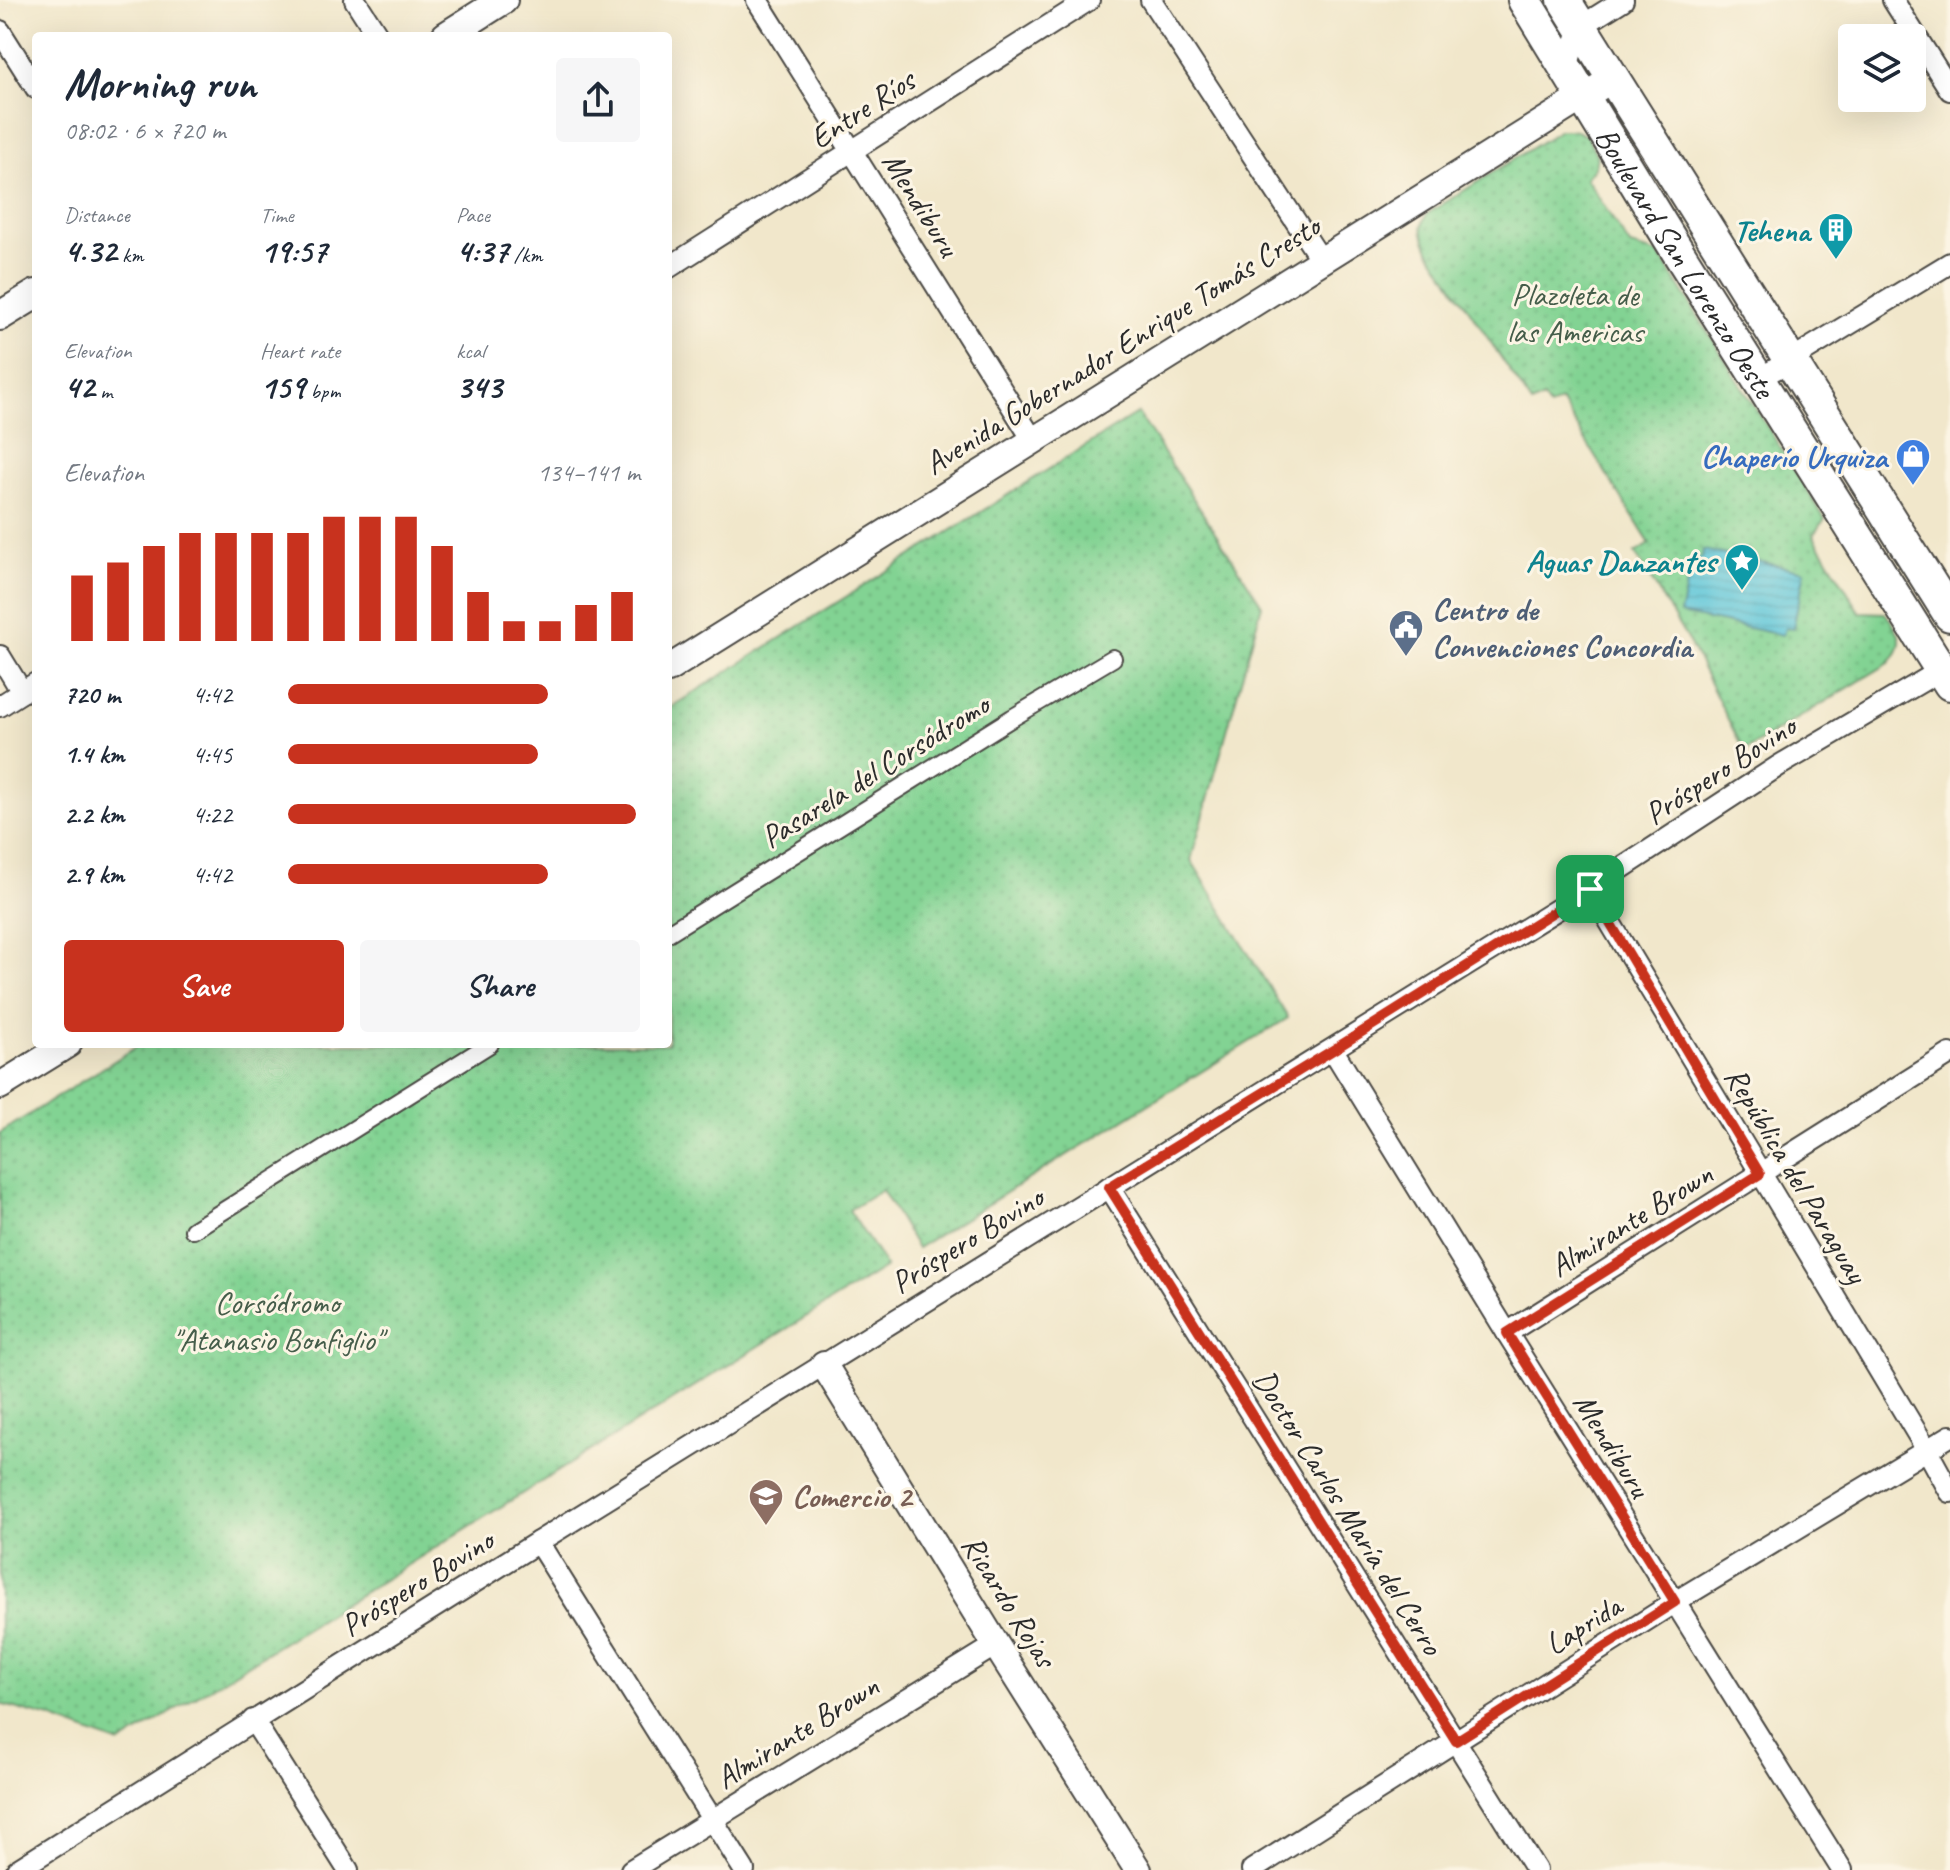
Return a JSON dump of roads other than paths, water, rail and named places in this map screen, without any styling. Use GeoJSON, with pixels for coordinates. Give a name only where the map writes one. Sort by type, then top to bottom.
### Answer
{"type":"FeatureCollection","features":[{"type":"Feature","properties":{"kind":"main road"},"geometry":{"type":"LineString","coordinates":[[452,32],[503,0]]}},
{"type":"Feature","properties":{"kind":"main road","name":"Boulevard San Lorenzo Oeste"},"geometry":{"type":"LineString","coordinates":[[1524,0],[1759,379],[1947,673]]}},
{"type":"Feature","properties":{"kind":"main road","name":"Boulevard San Lorenzo Oeste"},"geometry":{"type":"LineString","coordinates":[[1572,13],[1950,615]]}},
{"type":"Feature","properties":{"kind":"main road"},"geometry":{"type":"LineString","coordinates":[[0,316],[32,296]]}},
{"type":"Feature","properties":{"kind":"street"},"geometry":{"type":"LineString","coordinates":[[355,0],[375,32]]}},
{"type":"Feature","properties":{"kind":"street","name":"Mendiburu"},"geometry":{"type":"LineString","coordinates":[[757,0],[1033,440]]}},
{"type":"Feature","properties":{"kind":"street","name":"Entre Ríos"},"geometry":{"type":"LineString","coordinates":[[672,265],[1089,0]]}},
{"type":"Feature","properties":{"kind":"street"},"geometry":{"type":"LineString","coordinates":[[1151,0],[1321,260]]}},
{"type":"Feature","properties":{"kind":"street"},"geometry":{"type":"LineString","coordinates":[[1575,83],[1572,13],[1623,0]]}},
{"type":"Feature","properties":{"kind":"street"},"geometry":{"type":"LineString","coordinates":[[1893,0],[1950,90]]}},
{"type":"Feature","properties":{"kind":"street"},"geometry":{"type":"LineString","coordinates":[[0,31],[32,82]]}},
{"type":"Feature","properties":{"kind":"street","name":"Avenida Gobernador Enrique Tomás Cresto"},"geometry":{"type":"LineString","coordinates":[[672,666],[1321,260],[1575,83],[1612,79]]}},
{"type":"Feature","properties":{"kind":"street"},"geometry":{"type":"LineString","coordinates":[[1759,379],[1950,263]]}},
{"type":"Feature","properties":{"kind":"street"},"geometry":{"type":"LineString","coordinates":[[0,656],[29,687],[0,706]]}},
{"type":"Feature","properties":{"kind":"street","name":"Pasarela del Corsódromo"},"geometry":{"type":"LineString","coordinates":[[672,930],[1113,658]]}},
{"type":"Feature","properties":{"kind":"street","name":"Próspero Bovino"},"geometry":{"type":"LineString","coordinates":[[17,1870],[538,1542],[1590,889],[1780,765],[1947,673]]}},
{"type":"Feature","properties":{"kind":"street","name":"República del Paraguay"},"geometry":{"type":"LineString","coordinates":[[1590,889],[1950,1492]]}},
{"type":"Feature","properties":{"kind":"street"},"geometry":{"type":"LineString","coordinates":[[0,1086],[62,1048]]}},
{"type":"Feature","properties":{"kind":"street"},"geometry":{"type":"LineString","coordinates":[[193,1230],[484,1048]]}},
{"type":"Feature","properties":{"kind":"street","name":"Mendiburu"},"geometry":{"type":"LineString","coordinates":[[1333,1050],[1842,1870]]}},
{"type":"Feature","properties":{"kind":"street","name":"Almirante Brown"},"geometry":{"type":"LineString","coordinates":[[1507,1333],[1950,1054]]}},
{"type":"Feature","properties":{"kind":"street","name":"Doctor Carlos María del Cerro"},"geometry":{"type":"LineString","coordinates":[[1109,1187],[1536,1870]]}},
{"type":"Feature","properties":{"kind":"street","name":"Ricardo Rojas"},"geometry":{"type":"LineString","coordinates":[[824,1365],[1138,1870]]}},
{"type":"Feature","properties":{"kind":"street","name":"Laprida"},"geometry":{"type":"LineString","coordinates":[[1252,1870],[1675,1602],[1950,1436]]}},
{"type":"Feature","properties":{"kind":"street"},"geometry":{"type":"LineString","coordinates":[[538,1542],[744,1870]]}},
{"type":"Feature","properties":{"kind":"street","name":"Almirante Brown"},"geometry":{"type":"LineString","coordinates":[[631,1870],[996,1645]]}},
{"type":"Feature","properties":{"kind":"street"},"geometry":{"type":"LineString","coordinates":[[253,1720],[348,1870]]}},
{"type":"Feature","properties":{"kind":"water","name":"Aguas Danzantes"},"geometry":{"type":"Polygon","coordinates":[[[1703,550],[1805,571],[1793,629],[1785,628],[1783,635],[1680,614],[1692,559],[1702,558],[1703,550]]]}},
{"type":"Feature","properties":{"kind":"place","name":"Tehena"},"geometry":{"type":"Point","coordinates":[1836,261]}},
{"type":"Feature","properties":{"kind":"place","name":"Chaperío Urquiza"},"geometry":{"type":"Point","coordinates":[1913,487]}},
{"type":"Feature","properties":{"kind":"place","name":"Aguas Danzantes"},"geometry":{"type":"Point","coordinates":[1742,592]}},
{"type":"Feature","properties":{"kind":"place","name":"Centro de Convenciones Concordia"},"geometry":{"type":"Point","coordinates":[1406,658]}},
{"type":"Feature","properties":{"kind":"place","name":"Comercio 2"},"geometry":{"type":"Point","coordinates":[766,1527]}},
{"type":"Feature","properties":{"kind":"park label","name":"Plazoleta de las Americas"},"geometry":{"type":"Point","coordinates":[1575,312]}},
{"type":"Feature","properties":{"kind":"park label","name":"Corsódromo \"Atanasio Bonfiglio\""},"geometry":{"type":"Point","coordinates":[277,1320]}}]}
